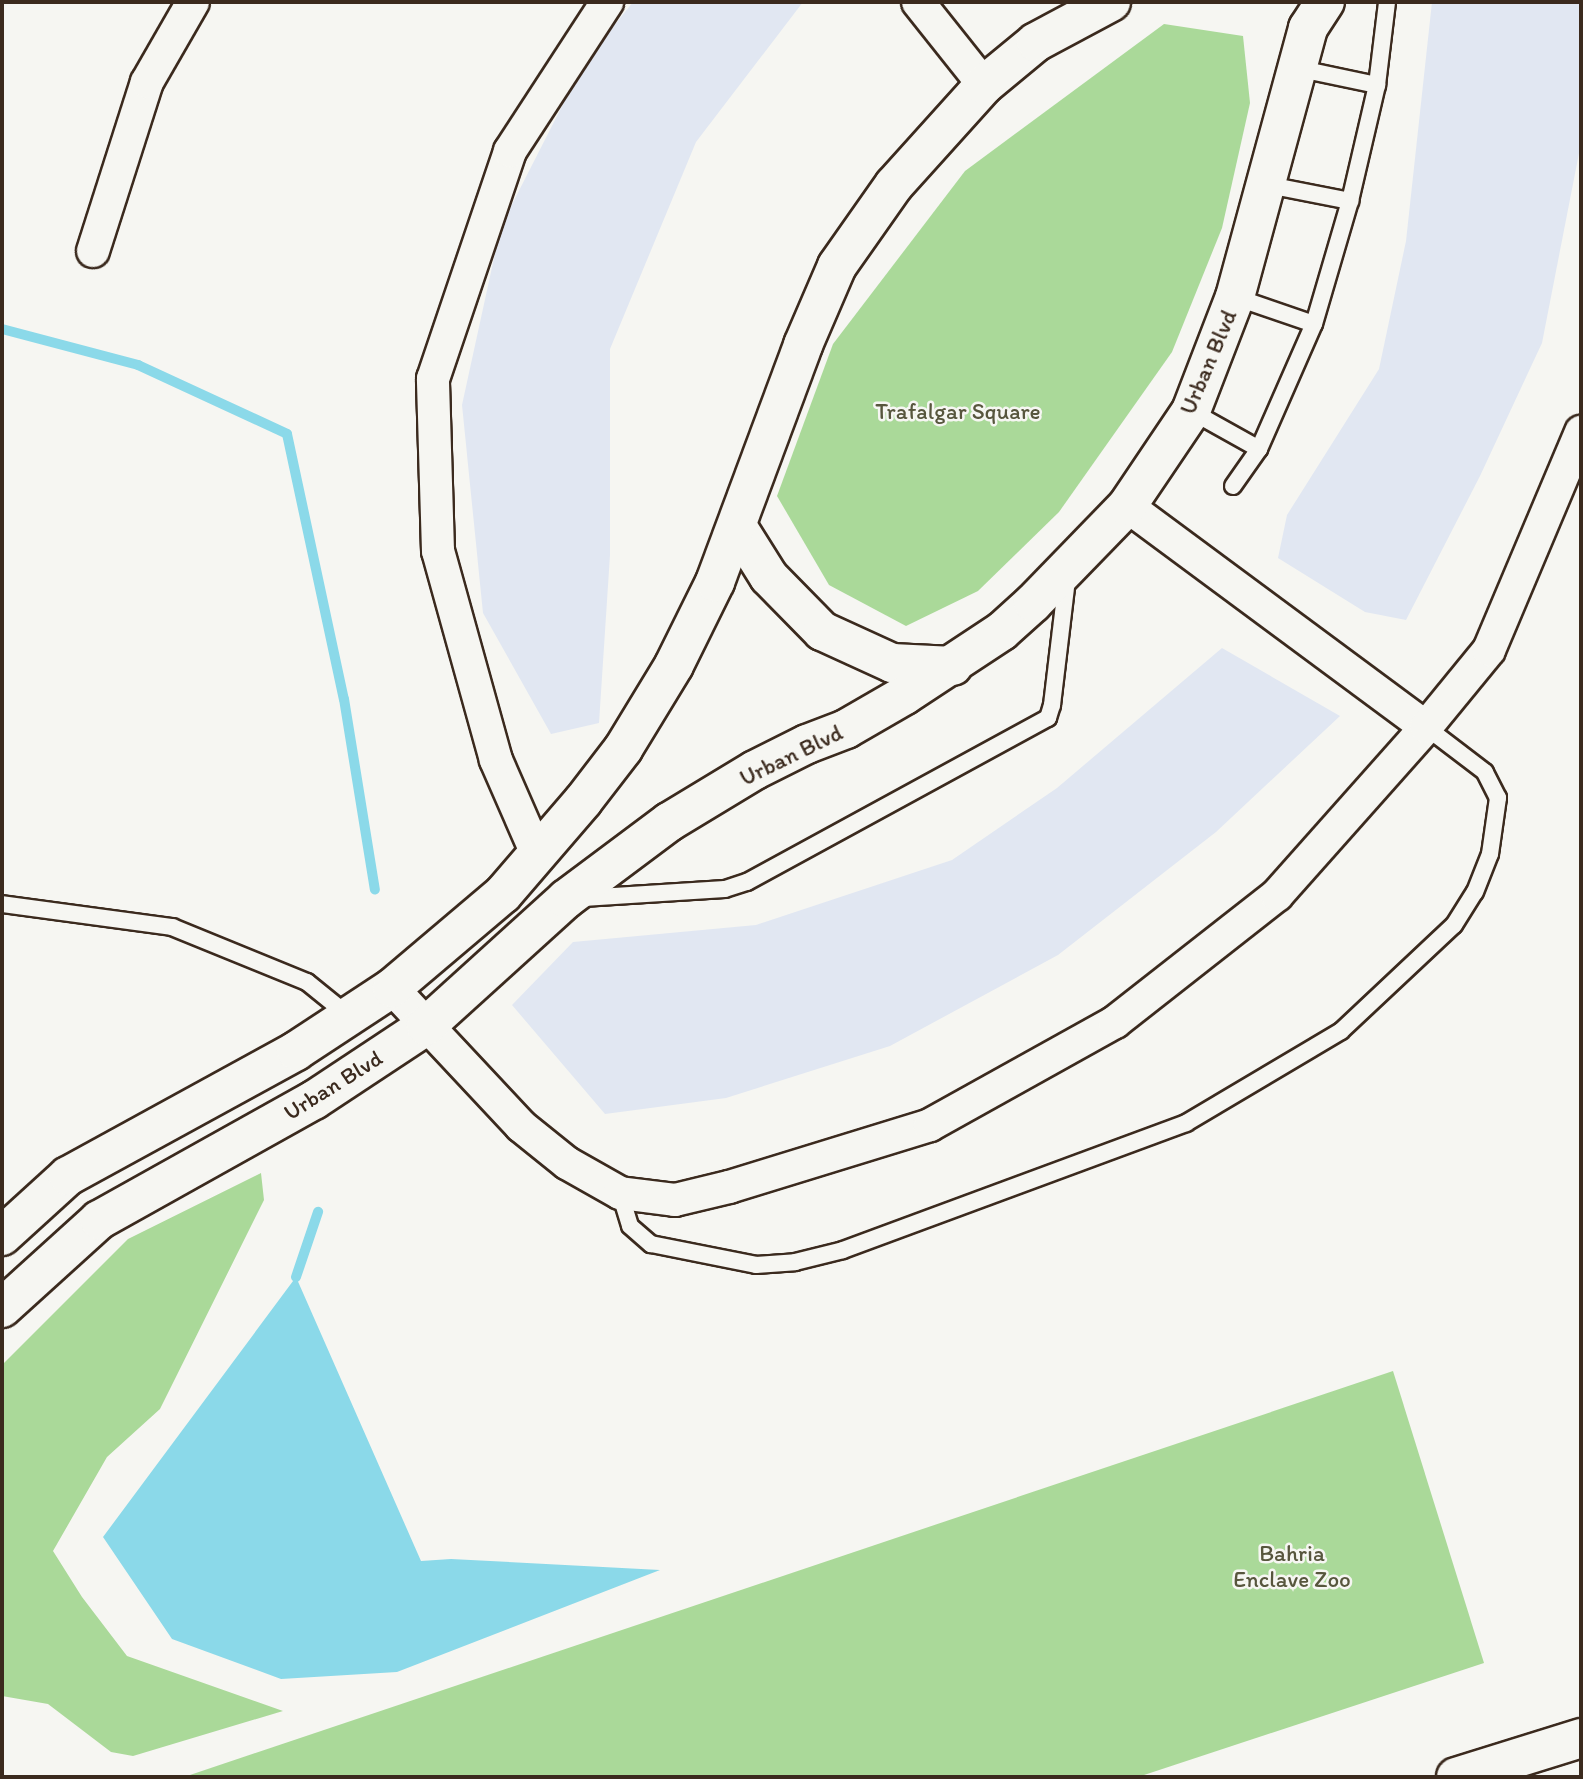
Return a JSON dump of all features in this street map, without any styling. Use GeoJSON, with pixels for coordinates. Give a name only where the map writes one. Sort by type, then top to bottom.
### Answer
{"type":"FeatureCollection","features":[{"type":"Feature","properties":{"kind":"street"},"geometry":{"type":"LineString","coordinates":[[93,251],[148,82],[193,2]]}},
{"type":"Feature","properties":{"kind":"street"},"geometry":{"type":"LineString","coordinates":[[537,854],[496,760],[438,551],[433,379],[510,150],[607,2]]}},
{"type":"Feature","properties":{"kind":"street"},"geometry":{"type":"LineString","coordinates":[[918,2],[984,85]]}},
{"type":"Feature","properties":{"kind":"street"},"geometry":{"type":"LineString","coordinates":[[2,1237],[68,1175],[296,1051],[392,988],[503,894],[583,801],[631,737],[674,666],[737,526],[803,345],[837,266],[894,185],[984,85],[1036,42],[1111,2]]}},
{"type":"Feature","properties":{"kind":"street","name":"Urban Blvd"},"geometry":{"type":"LineString","coordinates":[[2,1308],[99,1220],[314,1100],[426,1026],[566,899],[680,815],[755,770],[807,744],[846,729],[953,666],[1002,631],[1068,566],[1127,506],[1191,411],[1235,297],[1268,185],[1307,10]]}},
{"type":"Feature","properties":{"kind":"street"},"geometry":{"type":"LineString","coordinates":[[392,988],[522,1126],[567,1163],[620,1193],[675,1200],[729,1187],[930,1125],[1115,1023],[1277,895],[1426,727],[1489,650],[1581,432]]}},
{"type":"Feature","properties":{"kind":"street"},"geometry":{"type":"LineString","coordinates":[[1127,506],[1426,727]]}},
{"type":"Feature","properties":{"kind":"street"},"geometry":{"type":"LineString","coordinates":[[737,526],[769,578],[822,631],[892,663],[953,666]]}},
{"type":"Feature","properties":{"kind":"street"},"geometry":{"type":"LineString","coordinates":[[1456,1777],[1581,1738]]}},
{"type":"Feature","properties":{"kind":"lane"},"geometry":{"type":"LineString","coordinates":[[1233,486],[1259,449],[1314,324],[1349,201],[1377,85],[1387,2]]}},
{"type":"Feature","properties":{"kind":"lane"},"geometry":{"type":"LineString","coordinates":[[1296,68],[1377,85]]}},
{"type":"Feature","properties":{"kind":"lane"},"geometry":{"type":"LineString","coordinates":[[1268,185],[1349,201]]}},
{"type":"Feature","properties":{"kind":"lane"},"geometry":{"type":"LineString","coordinates":[[1235,297],[1314,324]]}},
{"type":"Feature","properties":{"kind":"lane"},"geometry":{"type":"LineString","coordinates":[[1191,411],[1259,449]]}},
{"type":"Feature","properties":{"kind":"lane"},"geometry":{"type":"LineString","coordinates":[[566,899],[725,889],[747,882],[1048,719],[1052,705],[1068,566]]}},
{"type":"Feature","properties":{"kind":"lane"},"geometry":{"type":"LineString","coordinates":[[620,1193],[630,1226],[651,1244],[756,1265],[795,1262],[843,1250],[1186,1123],[1341,1031],[1454,925],[1475,892],[1490,854],[1498,798],[1485,772],[1426,727]]}},
{"type":"Feature","properties":{"kind":"lane"},"geometry":{"type":"LineString","coordinates":[[2,904],[172,927],[307,982],[349,1016]]}},
{"type":"Feature","properties":{"kind":"shaded area"},"geometry":{"type":"Polygon","coordinates":[[[633,2],[803,2],[696,142],[610,349],[610,555],[599,723],[551,734],[483,613],[462,405],[501,226],[584,63],[633,2]]]}},
{"type":"Feature","properties":{"kind":"shaded area"},"geometry":{"type":"Polygon","coordinates":[[[1432,2],[1581,2],[1580,148],[1542,343],[1480,476],[1406,620],[1365,612],[1278,558],[1287,515],[1379,369],[1406,241],[1432,2]]]}},
{"type":"Feature","properties":{"kind":"shaded area"},"geometry":{"type":"Polygon","coordinates":[[[1222,648],[1340,716],[1216,832],[1058,955],[890,1046],[726,1098],[605,1114],[512,1005],[573,942],[756,925],[952,860],[1057,788],[1222,648]]]}},
{"type":"Feature","properties":{"kind":"green space","name":"Trafalgar Square"},"geometry":{"type":"Polygon","coordinates":[[[1164,24],[1243,36],[1250,103],[1222,228],[1172,352],[1059,512],[978,591],[906,626],[829,585],[777,496],[833,344],[965,171],[1164,24]]]}},
{"type":"Feature","properties":{"kind":"green space"},"geometry":{"type":"Polygon","coordinates":[[[261,1173],[264,1200],[160,1409],[107,1457],[53,1551],[82,1597],[127,1656],[283,1711],[133,1756],[111,1752],[48,1704],[2,1696],[2,1365],[128,1239],[261,1173]]]}},
{"type":"Feature","properties":{"kind":"green space","name":"Bahria Enclave Zoo"},"geometry":{"type":"Polygon","coordinates":[[[1393,1371],[1484,1663],[1138,1777],[184,1777],[1393,1371]]]}},
{"type":"Feature","properties":{"kind":"water"},"geometry":{"type":"Polygon","coordinates":[[[296,1277],[421,1561],[451,1559],[660,1570],[397,1672],[281,1679],[172,1639],[103,1537],[296,1277]]]}},
{"type":"Feature","properties":{"kind":"waterway"},"geometry":{"type":"LineString","coordinates":[[2,329],[138,365],[287,434],[344,699],[375,890]]}},
{"type":"Feature","properties":{"kind":"waterway"},"geometry":{"type":"LineString","coordinates":[[296,1277],[318,1212]]}}]}
